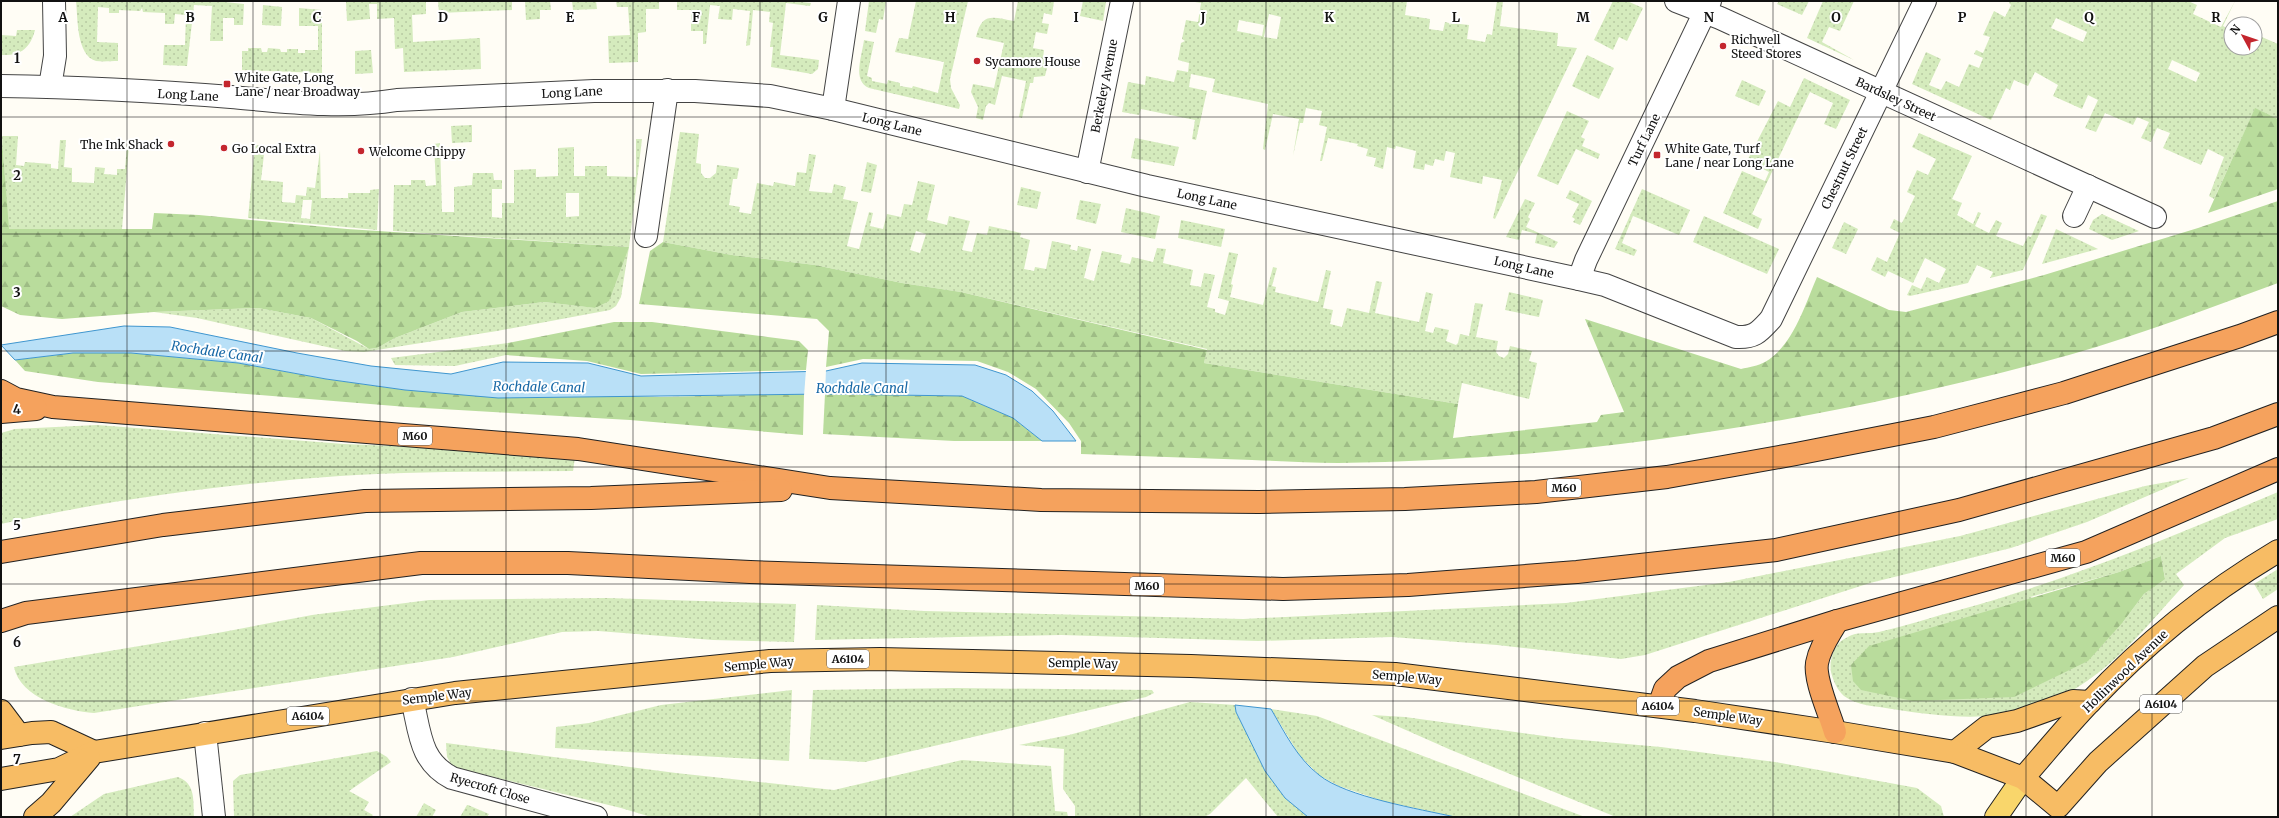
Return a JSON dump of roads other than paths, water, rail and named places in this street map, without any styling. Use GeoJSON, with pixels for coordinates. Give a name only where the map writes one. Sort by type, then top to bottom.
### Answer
{"type":"FeatureCollection","features":[{"type":"Feature","properties":{"kind":"highway","name":"M60"},"geometry":{"type":"LineString","coordinates":[[1,391],[16,399],[53,407],[578,449],[830,488],[1041,500],[1259,502],[1405,499],[1529,492],[1659,478],[1796,454],[1934,427],[2064,393],[2240,336],[2278,322]]}},
{"type":"Feature","properties":{"kind":"highway","name":"M60"},"geometry":{"type":"LineString","coordinates":[[1,412],[53,407]]}},
{"type":"Feature","properties":{"kind":"highway","name":"M60"},"geometry":{"type":"LineString","coordinates":[[1,621],[26,613],[421,563],[568,563],[750,572],[1283,589],[1408,585],[1577,572],[1776,550],[1959,510],[2214,438],[2278,414]]}},
{"type":"Feature","properties":{"kind":"highway","name":"M60"},"geometry":{"type":"LineString","coordinates":[[1659,706],[1665,689],[1678,677],[1709,661],[1838,621],[2086,552],[2278,469]]}},
{"type":"Feature","properties":{"kind":"highway","name":"M60"},"geometry":{"type":"LineString","coordinates":[[1,552],[163,525],[365,501],[591,498],[830,488]]}},
{"type":"Feature","properties":{"kind":"highway","name":"Hollinwood Avenue"},"geometry":{"type":"LineString","coordinates":[[2023,778],[2090,702],[2157,638],[2191,610],[2235,578],[2278,551]]}},
{"type":"Feature","properties":{"kind":"highway","name":"A6104"},"geometry":{"type":"LineString","coordinates":[[2054,812],[2098,762],[2199,671],[2278,617]]}},
{"type":"Feature","properties":{"kind":"highway"},"geometry":{"type":"LineString","coordinates":[[1836,732],[1819,681],[1817,664],[1821,650],[1838,621]]}},
{"type":"Feature","properties":{"kind":"highway","name":"Semple Way"},"geometry":{"type":"LineString","coordinates":[[94,752],[412,699],[770,661],[880,659],[1191,666],[1395,674],[1659,706],[1836,732],[1955,752],[2023,778],[2054,812]]}},
{"type":"Feature","properties":{"kind":"highway"},"geometry":{"type":"LineString","coordinates":[[1955,752],[1987,728],[2017,721],[2073,702],[2090,702]]}},
{"type":"Feature","properties":{"kind":"highway"},"geometry":{"type":"LineString","coordinates":[[1,711],[10,737],[51,732],[94,752],[51,803],[36,817]]}},
{"type":"Feature","properties":{"kind":"highway","name":"A6104"},"geometry":{"type":"LineString","coordinates":[[1,779],[59,769],[94,752]]}},
{"type":"Feature","properties":{"kind":"main road","name":"Hollinwood Avenue"},"geometry":{"type":"LineString","coordinates":[[1996,817],[2023,778]]}},
{"type":"Feature","properties":{"kind":"street"},"geometry":{"type":"LineString","coordinates":[[50,87],[55,56],[54,1]]}},
{"type":"Feature","properties":{"kind":"street"},"geometry":{"type":"LineString","coordinates":[[833,109],[849,1]]}},
{"type":"Feature","properties":{"kind":"street","name":"Berkeley Avenue"},"geometry":{"type":"LineString","coordinates":[[1087,172],[1122,1]]}},
{"type":"Feature","properties":{"kind":"street","name":"Bardsley Street"},"geometry":{"type":"LineString","coordinates":[[1676,1],[1708,7],[1720,18],[2155,217]]}},
{"type":"Feature","properties":{"kind":"street","name":"Chestnut Street"},"geometry":{"type":"LineString","coordinates":[[1758,332],[1771,319],[1925,1]]}},
{"type":"Feature","properties":{"kind":"street","name":"Turf Lane"},"geometry":{"type":"LineString","coordinates":[[1579,279],[1586,260],[1708,7]]}},
{"type":"Feature","properties":{"kind":"street","name":"Long Lane"},"geometry":{"type":"LineString","coordinates":[[1,86],[50,87],[230,97],[318,105],[368,104],[398,100],[594,91],[667,90],[770,96],[833,109],[1087,172],[1605,285],[1736,337],[1749,337],[1758,332]]}},
{"type":"Feature","properties":{"kind":"street"},"geometry":{"type":"LineString","coordinates":[[646,236],[667,90]]}},
{"type":"Feature","properties":{"kind":"street"},"geometry":{"type":"LineString","coordinates":[[2074,216],[2088,186]]}},
{"type":"Feature","properties":{"kind":"street","name":"Ryecroft Close"},"geometry":{"type":"LineString","coordinates":[[412,699],[423,750],[434,766],[444,774],[459,780],[571,814],[596,817]]}},
{"type":"Feature","properties":{"kind":"street"},"geometry":{"type":"LineString","coordinates":[[205,733],[214,817]]}},
{"type":"Feature","properties":{"kind":"water","name":"Rochdale Canal"},"geometry":{"type":"Polygon","coordinates":[[[124,326],[170,327],[297,353],[371,366],[451,374],[503,362],[588,363],[641,376],[826,371],[862,363],[975,365],[1006,375],[1032,391],[1053,411],[1076,441],[1042,441],[1013,418],[962,396],[825,394],[498,398],[405,390],[326,379],[238,363],[131,353],[73,353],[15,360],[1,345],[124,326]]]}},
{"type":"Feature","properties":{"kind":"water"},"geometry":{"type":"Polygon","coordinates":[[[1235,705],[1271,709],[1292,745],[1304,761],[1319,775],[1331,783],[1365,796],[1455,817],[1308,817],[1285,798],[1265,771],[1236,712],[1235,705]]]}},
{"type":"Feature","properties":{"kind":"place","name":"Richwell Steed Stores"},"geometry":{"type":"Point","coordinates":[1723,46]}},
{"type":"Feature","properties":{"kind":"place","name":"Sycamore House"},"geometry":{"type":"Point","coordinates":[977,61]}},
{"type":"Feature","properties":{"kind":"place","name":"White Gate, Long Lane / near Broadway"},"geometry":{"type":"Point","coordinates":[227,84]}},
{"type":"Feature","properties":{"kind":"place","name":"The Ink Shack"},"geometry":{"type":"Point","coordinates":[171,144]}},
{"type":"Feature","properties":{"kind":"place","name":"Go Local Extra"},"geometry":{"type":"Point","coordinates":[224,148]}},
{"type":"Feature","properties":{"kind":"place","name":"Welcome Chippy"},"geometry":{"type":"Point","coordinates":[361,151]}},
{"type":"Feature","properties":{"kind":"place","name":"White Gate, Turf Lane / near Long Lane"},"geometry":{"type":"Point","coordinates":[1657,155]}}]}
